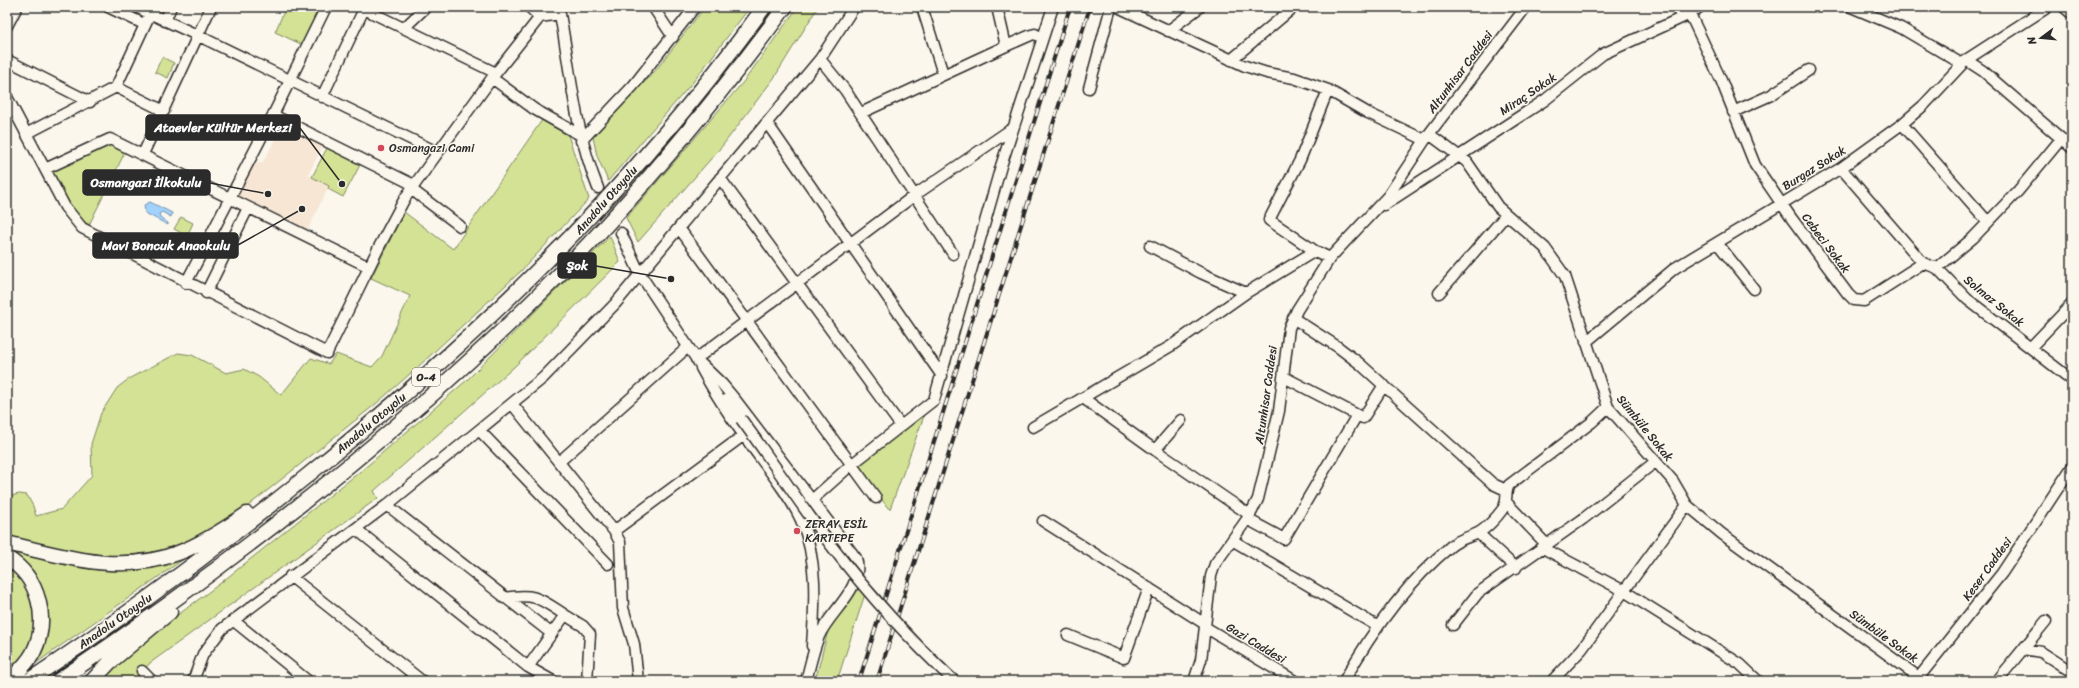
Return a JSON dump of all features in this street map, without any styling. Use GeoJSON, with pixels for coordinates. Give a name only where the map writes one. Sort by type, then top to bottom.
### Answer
{"type":"FeatureCollection","features":[{"type":"Feature","properties":{"kind":"highway","name":"Anadolu Otoyolu"},"geometry":{"type":"LineString","coordinates":[[28,681],[146,600],[246,525],[382,415],[470,336],[562,248],[623,182],[710,78],[764,7]]}},
{"type":"Feature","properties":{"kind":"highway","name":"Anadolu Otoyolu"},"geometry":{"type":"LineString","coordinates":[[58,681],[203,579],[293,510],[392,429],[472,358],[555,279],[592,241],[671,152],[748,58],[786,7]]}},
{"type":"Feature","properties":{"kind":"highway"},"geometry":{"type":"LineString","coordinates":[[7,543],[102,564],[129,564],[178,553],[220,532],[247,514],[470,336]]}},
{"type":"Feature","properties":{"kind":"highway"},"geometry":{"type":"LineString","coordinates":[[7,558],[27,575],[37,593],[41,614],[40,634],[33,652],[25,666],[9,681]]}},
{"type":"Feature","properties":{"kind":"highway"},"geometry":{"type":"LineString","coordinates":[[92,681],[110,662],[162,620],[203,579]]}},
{"type":"Feature","properties":{"kind":"street"},"geometry":{"type":"LineString","coordinates":[[7,26],[17,7]]}},
{"type":"Feature","properties":{"kind":"street"},"geometry":{"type":"LineString","coordinates":[[108,7],[144,24]]}},
{"type":"Feature","properties":{"kind":"street"},"geometry":{"type":"LineString","coordinates":[[136,7],[437,152]]}},
{"type":"Feature","properties":{"kind":"street"},"geometry":{"type":"LineString","coordinates":[[165,20],[171,7]]}},
{"type":"Feature","properties":{"kind":"street"},"geometry":{"type":"LineString","coordinates":[[143,154],[211,7]]}},
{"type":"Feature","properties":{"kind":"street"},"geometry":{"type":"LineString","coordinates":[[186,283],[273,115],[326,7]]}},
{"type":"Feature","properties":{"kind":"street"},"geometry":{"type":"LineString","coordinates":[[404,28],[426,7]]}},
{"type":"Feature","properties":{"kind":"street"},"geometry":{"type":"LineString","coordinates":[[529,7],[540,17]]}},
{"type":"Feature","properties":{"kind":"street"},"geometry":{"type":"LineString","coordinates":[[653,7],[673,37]]}},
{"type":"Feature","properties":{"kind":"street"},"geometry":{"type":"LineString","coordinates":[[581,138],[633,86],[673,37],[695,7]]}},
{"type":"Feature","properties":{"kind":"street"},"geometry":{"type":"LineString","coordinates":[[193,681],[199,662],[208,646],[222,630],[290,576],[387,505],[513,405],[544,378],[615,304],[767,123],[820,59],[854,7]]}},
{"type":"Feature","properties":{"kind":"street"},"geometry":{"type":"LineString","coordinates":[[922,7],[943,74]]}},
{"type":"Feature","properties":{"kind":"street"},"geometry":{"type":"LineString","coordinates":[[997,7],[1006,46]]}},
{"type":"Feature","properties":{"kind":"street"},"geometry":{"type":"LineString","coordinates":[[812,500],[851,465],[934,400],[1013,128],[1053,7]]}},
{"type":"Feature","properties":{"kind":"street"},"geometry":{"type":"LineString","coordinates":[[1089,88],[1111,7]]}},
{"type":"Feature","properties":{"kind":"street","name":"Sümbüle Sokak"},"geometry":{"type":"LineString","coordinates":[[1118,7],[1168,32],[1257,70],[1294,78],[1328,90],[1368,114],[1427,137],[1460,155],[1475,172],[1494,201],[1506,215],[1538,241],[1561,269],[1568,283],[1608,406],[1679,489],[1688,505],[1728,538],[1920,680]]}},
{"type":"Feature","properties":{"kind":"street"},"geometry":{"type":"LineString","coordinates":[[1168,32],[1200,7]]}},
{"type":"Feature","properties":{"kind":"street"},"geometry":{"type":"LineString","coordinates":[[1232,60],[1294,7]]}},
{"type":"Feature","properties":{"kind":"street","name":"Cebeci Sokak"},"geometry":{"type":"LineString","coordinates":[[1676,7],[1686,15],[1721,80],[1755,165],[1781,204],[1850,296],[1859,302],[1864,301],[1924,263]]}},
{"type":"Feature","properties":{"kind":"street","name":"Miraç Sokak"},"geometry":{"type":"LineString","coordinates":[[1375,211],[1545,100],[1603,54],[1700,7]]}},
{"type":"Feature","properties":{"kind":"street"},"geometry":{"type":"LineString","coordinates":[[1851,7],[1907,31],[1983,71],[2072,148]]}},
{"type":"Feature","properties":{"kind":"street","name":"Burgaz Sokak"},"geometry":{"type":"LineString","coordinates":[[1586,342],[1675,268],[1718,244],[1841,168],[1902,124],[1924,105],[1964,62],[2048,7]]}},
{"type":"Feature","properties":{"kind":"street"},"geometry":{"type":"LineString","coordinates":[[2064,7],[2072,14]]}},
{"type":"Feature","properties":{"kind":"street"},"geometry":{"type":"LineString","coordinates":[[322,97],[362,8],[494,75],[534,109],[581,138]]}},
{"type":"Feature","properties":{"kind":"street","name":"Altunhisar Caddesi"},"geometry":{"type":"LineString","coordinates":[[1194,681],[1201,660],[1211,576],[1215,564],[1249,517],[1258,499],[1269,458],[1284,377],[1287,337],[1293,318],[1330,258],[1375,211],[1521,8]]}},
{"type":"Feature","properties":{"kind":"street"},"geometry":{"type":"LineString","coordinates":[[7,97],[65,207],[82,228],[186,283],[327,353],[392,220],[412,187],[494,75],[540,17],[560,10],[574,110],[581,138],[598,188]]}},
{"type":"Feature","properties":{"kind":"street"},"geometry":{"type":"LineString","coordinates":[[26,134],[90,102],[116,87],[144,24],[150,14]]}},
{"type":"Feature","properties":{"kind":"street"},"geometry":{"type":"LineString","coordinates":[[861,113],[1031,34],[1035,34],[1042,38]]}},
{"type":"Feature","properties":{"kind":"street"},"geometry":{"type":"LineString","coordinates":[[820,59],[861,113],[953,254]]}},
{"type":"Feature","properties":{"kind":"street"},"geometry":{"type":"LineString","coordinates":[[7,60],[90,102]]}},
{"type":"Feature","properties":{"kind":"street"},"geometry":{"type":"LineString","coordinates":[[1733,112],[1771,94],[1809,70]]}},
{"type":"Feature","properties":{"kind":"street"},"geometry":{"type":"LineString","coordinates":[[116,87],[164,111]]}},
{"type":"Feature","properties":{"kind":"street"},"geometry":{"type":"LineString","coordinates":[[1328,90],[1300,160],[1269,220],[1316,251],[1330,258]]}},
{"type":"Feature","properties":{"kind":"street"},"geometry":{"type":"LineString","coordinates":[[273,115],[412,187],[460,226]]}},
{"type":"Feature","properties":{"kind":"street"},"geometry":{"type":"LineString","coordinates":[[767,123],[942,376]]}},
{"type":"Feature","properties":{"kind":"street"},"geometry":{"type":"LineString","coordinates":[[1902,124],[1988,222]]}},
{"type":"Feature","properties":{"kind":"street"},"geometry":{"type":"LineString","coordinates":[[696,359],[915,195],[1013,128]]}},
{"type":"Feature","properties":{"kind":"street"},"geometry":{"type":"LineString","coordinates":[[1937,268],[1973,238],[2018,191],[2061,138]]}},
{"type":"Feature","properties":{"kind":"street"},"geometry":{"type":"LineString","coordinates":[[45,168],[110,139],[369,267]]}},
{"type":"Feature","properties":{"kind":"street","name":"Solmaz Sokak"},"geometry":{"type":"LineString","coordinates":[[1841,168],[1924,263],[1937,268],[1967,299],[2072,380]]}},
{"type":"Feature","properties":{"kind":"street"},"geometry":{"type":"LineString","coordinates":[[720,178],[901,426]]}},
{"type":"Feature","properties":{"kind":"street"},"geometry":{"type":"LineString","coordinates":[[206,293],[248,208]]}},
{"type":"Feature","properties":{"kind":"street"},"geometry":{"type":"LineString","coordinates":[[1439,293],[1506,215]]}},
{"type":"Feature","properties":{"kind":"street"},"geometry":{"type":"LineString","coordinates":[[679,228],[876,498]]}},
{"type":"Feature","properties":{"kind":"street"},"geometry":{"type":"LineString","coordinates":[[621,233],[640,274],[696,359],[741,419],[833,548],[906,635],[954,681]]}},
{"type":"Feature","properties":{"kind":"street"},"geometry":{"type":"LineString","coordinates":[[1718,244],[1754,289]]}},
{"type":"Feature","properties":{"kind":"street"},"geometry":{"type":"LineString","coordinates":[[1150,246],[1201,273],[1246,292]]}},
{"type":"Feature","properties":{"kind":"street"},"geometry":{"type":"LineString","coordinates":[[1033,427],[1171,346],[1246,292],[1316,251]]}},
{"type":"Feature","properties":{"kind":"street"},"geometry":{"type":"LineString","coordinates":[[2031,347],[2072,304]]}},
{"type":"Feature","properties":{"kind":"street"},"geometry":{"type":"LineString","coordinates":[[1293,318],[1338,347],[1384,385],[1423,422],[1489,480],[1506,490]]}},
{"type":"Feature","properties":{"kind":"street"},"geometry":{"type":"LineString","coordinates":[[558,462],[688,347]]}},
{"type":"Feature","properties":{"kind":"street"},"geometry":{"type":"LineString","coordinates":[[696,359],[719,399],[787,495],[804,529],[814,576],[812,658]]}},
{"type":"Feature","properties":{"kind":"street"},"geometry":{"type":"LineString","coordinates":[[696,359],[722,384],[737,402],[853,553],[858,563],[851,588],[823,628],[812,658],[806,681]]}},
{"type":"Feature","properties":{"kind":"street"},"geometry":{"type":"LineString","coordinates":[[1284,377],[1363,418],[1384,385]]}},
{"type":"Feature","properties":{"kind":"street"},"geometry":{"type":"LineString","coordinates":[[1083,398],[1249,517],[1284,539],[1357,415]]}},
{"type":"Feature","properties":{"kind":"street"},"geometry":{"type":"LineString","coordinates":[[513,405],[614,530],[620,542],[623,608],[634,644],[638,681]]}},
{"type":"Feature","properties":{"kind":"street"},"geometry":{"type":"LineString","coordinates":[[1344,681],[1377,626],[1392,607],[1451,546],[1463,537],[1478,533],[1502,510],[1506,502],[1506,490],[1509,485],[1592,422],[1608,406]]}},
{"type":"Feature","properties":{"kind":"street"},"geometry":{"type":"LineString","coordinates":[[1155,450],[1180,420]]}},
{"type":"Feature","properties":{"kind":"street"},"geometry":{"type":"LineString","coordinates":[[480,431],[608,564]]}},
{"type":"Feature","properties":{"kind":"street"},"geometry":{"type":"LineString","coordinates":[[614,530],[744,435]]}},
{"type":"Feature","properties":{"kind":"street"},"geometry":{"type":"LineString","coordinates":[[1453,625],[1478,593],[1516,568],[1655,462]]}},
{"type":"Feature","properties":{"kind":"street","name":"Keser Caddesi"},"geometry":{"type":"LineString","coordinates":[[1920,680],[2002,573],[2072,467]]}},
{"type":"Feature","properties":{"kind":"street"},"geometry":{"type":"LineString","coordinates":[[1506,502],[1545,546],[1624,591],[1740,664],[1758,681]]}},
{"type":"Feature","properties":{"kind":"street"},"geometry":{"type":"LineString","coordinates":[[387,505],[504,598],[552,634]]}},
{"type":"Feature","properties":{"kind":"street"},"geometry":{"type":"LineString","coordinates":[[1552,681],[1582,648],[1688,505]]}},
{"type":"Feature","properties":{"kind":"street","name":"Gazi Caddesi"},"geometry":{"type":"LineString","coordinates":[[1044,521],[1294,681]]}},
{"type":"Feature","properties":{"kind":"street"},"geometry":{"type":"LineString","coordinates":[[356,529],[528,666],[553,681]]}},
{"type":"Feature","properties":{"kind":"street"},"geometry":{"type":"LineString","coordinates":[[1478,533],[1516,568]]}},
{"type":"Feature","properties":{"kind":"street"},"geometry":{"type":"LineString","coordinates":[[1232,540],[1377,626]]}},
{"type":"Feature","properties":{"kind":"street"},"geometry":{"type":"LineString","coordinates":[[290,576],[422,681]]}},
{"type":"Feature","properties":{"kind":"street"},"geometry":{"type":"LineString","coordinates":[[1068,635],[1124,658],[1149,588]]}},
{"type":"Feature","properties":{"kind":"street"},"geometry":{"type":"LineString","coordinates":[[504,598],[520,595],[536,597],[582,626],[590,634],[587,681]]}},
{"type":"Feature","properties":{"kind":"street"},"geometry":{"type":"LineString","coordinates":[[528,666],[565,615]]}},
{"type":"Feature","properties":{"kind":"street"},"geometry":{"type":"LineString","coordinates":[[234,621],[308,681]]}},
{"type":"Feature","properties":{"kind":"street"},"geometry":{"type":"LineString","coordinates":[[1996,681],[2046,621]]}},
{"type":"Feature","properties":{"kind":"street"},"geometry":{"type":"LineString","coordinates":[[2023,649],[2041,652],[2072,672]]}},
{"type":"Feature","properties":{"kind":"street"},"geometry":{"type":"LineString","coordinates":[[142,671],[152,681]]}},
{"type":"Feature","properties":{"kind":"shaded area"},"geometry":{"type":"Polygon","coordinates":[[[283,125],[323,146],[308,175],[329,186],[306,233],[235,196],[251,166],[263,162],[283,125]]]}},
{"type":"Feature","properties":{"kind":"green space"},"geometry":{"type":"Polygon","coordinates":[[[286,7],[321,7],[303,45],[275,32],[286,7]]]}},
{"type":"Feature","properties":{"kind":"green space"},"geometry":{"type":"Polygon","coordinates":[[[705,7],[750,7],[693,82],[608,181],[597,156],[593,137],[655,71],[705,7]]]}},
{"type":"Feature","properties":{"kind":"green space"},"geometry":{"type":"Polygon","coordinates":[[[798,7],[818,7],[774,78],[723,145],[638,242],[626,218],[744,81],[798,7]]]}},
{"type":"Feature","properties":{"kind":"green space"},"geometry":{"type":"Polygon","coordinates":[[[162,57],[174,63],[168,78],[155,72],[162,57]]]}},
{"type":"Feature","properties":{"kind":"green space"},"geometry":{"type":"Polygon","coordinates":[[[542,120],[568,135],[589,199],[521,271],[420,365],[377,403],[233,518],[179,546],[154,553],[109,559],[7,538],[7,497],[19,494],[27,495],[36,516],[62,509],[92,475],[91,444],[101,413],[117,388],[130,378],[178,353],[192,355],[226,373],[244,369],[259,377],[281,395],[311,358],[329,364],[336,354],[372,367],[382,356],[410,296],[371,278],[404,212],[453,249],[542,120]]]}},
{"type":"Feature","properties":{"kind":"green space"},"geometry":{"type":"Polygon","coordinates":[[[110,144],[125,152],[89,225],[82,220],[72,208],[53,173],[54,170],[110,144]]]}},
{"type":"Feature","properties":{"kind":"green space"},"geometry":{"type":"Polygon","coordinates":[[[327,148],[360,165],[343,197],[328,189],[329,186],[312,177],[327,148]]]}},
{"type":"Feature","properties":{"kind":"green space"},"geometry":{"type":"Polygon","coordinates":[[[181,217],[193,223],[187,236],[174,229],[181,217]]]}},
{"type":"Feature","properties":{"kind":"green space"},"geometry":{"type":"Polygon","coordinates":[[[610,236],[620,262],[514,367],[374,491],[378,498],[150,663],[134,681],[98,681],[140,643],[218,585],[367,466],[467,380],[610,236]]]}},
{"type":"Feature","properties":{"kind":"green space"},"geometry":{"type":"Polygon","coordinates":[[[924,416],[890,509],[858,466],[885,444],[924,416]]]}},
{"type":"Feature","properties":{"kind":"green space"},"geometry":{"type":"Polygon","coordinates":[[[7,548],[68,565],[115,571],[145,568],[188,556],[32,666],[46,621],[7,553],[7,548]]]}},
{"type":"Feature","properties":{"kind":"green space"},"geometry":{"type":"Polygon","coordinates":[[[7,565],[24,584],[30,595],[35,618],[31,642],[21,660],[7,676],[7,565]]]}},
{"type":"Feature","properties":{"kind":"green space"},"geometry":{"type":"Polygon","coordinates":[[[858,585],[865,594],[837,681],[815,681],[828,631],[858,585]]]}},
{"type":"Feature","properties":{"kind":"water"},"geometry":{"type":"Polygon","coordinates":[[[150,202],[172,213],[171,217],[162,212],[159,214],[160,217],[168,223],[168,225],[145,213],[144,205],[150,202]]]}},
{"type":"Feature","properties":{"kind":"tunnel"},"geometry":{"type":"LineString","coordinates":[[598,188],[621,233]]}},
{"type":"Feature","properties":{"kind":"railway"},"geometry":{"type":"LineString","coordinates":[[859,681],[1070,7]]}},
{"type":"Feature","properties":{"kind":"railway"},"geometry":{"type":"LineString","coordinates":[[877,681],[1090,7]]}},
{"type":"Feature","properties":{"kind":"place","name":"Osmangazi Cami"},"geometry":{"type":"Point","coordinates":[381,148]}},
{"type":"Feature","properties":{"kind":"place","name":"Ataevler Kültür Merkezi"},"geometry":{"type":"Point","coordinates":[342,184]}},
{"type":"Feature","properties":{"kind":"place","name":"Osmangazi İlkokulu"},"geometry":{"type":"Point","coordinates":[268,194]}},
{"type":"Feature","properties":{"kind":"place","name":"Mavi Boncuk Anaokulu"},"geometry":{"type":"Point","coordinates":[302,209]}},
{"type":"Feature","properties":{"kind":"place","name":"Şok"},"geometry":{"type":"Point","coordinates":[671,279]}},
{"type":"Feature","properties":{"kind":"place","name":"ZERAY ESİL KARTEPE"},"geometry":{"type":"Point","coordinates":[797,531]}}]}
